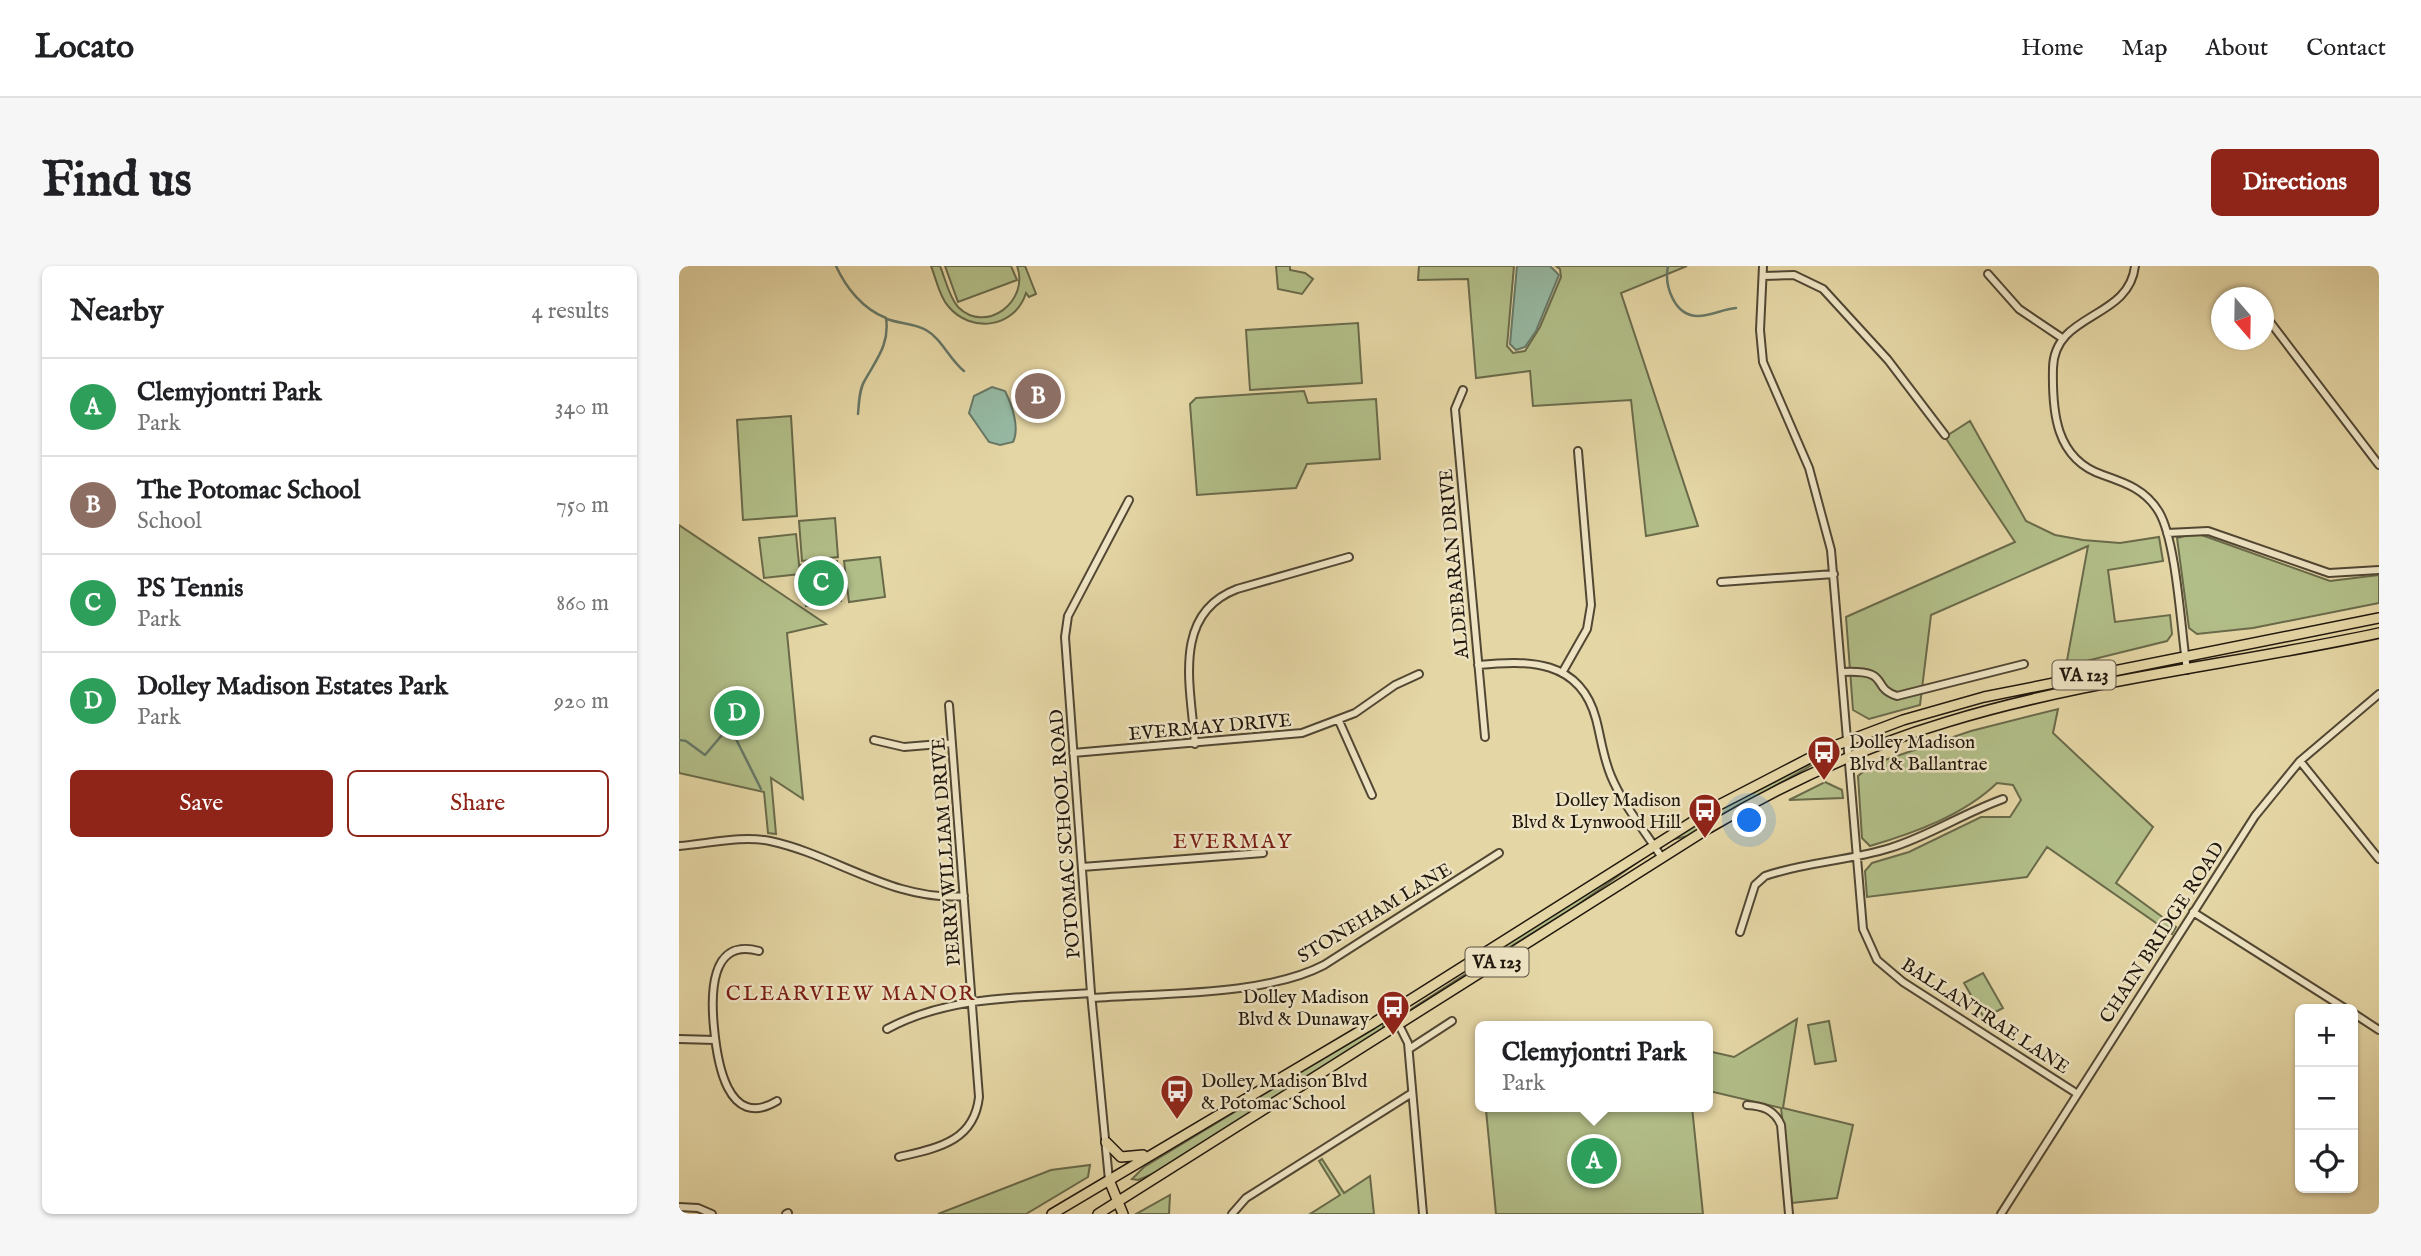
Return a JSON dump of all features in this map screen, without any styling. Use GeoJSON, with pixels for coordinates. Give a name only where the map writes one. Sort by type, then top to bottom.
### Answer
{"type":"FeatureCollection","features":[{"type":"Feature","properties":{"kind":"main road","name":"VA 123"},"geometry":{"type":"LineString","coordinates":[[1052,1214],[1392,1011],[1654,845],[1767,778],[1848,740],[1984,696],[2379,618]]}},
{"type":"Feature","properties":{"kind":"main road","name":"VA 123"},"geometry":{"type":"LineString","coordinates":[[1098,1214],[1109,1211],[1118,1201],[1662,858],[1765,796],[1849,757],[1978,713],[2379,633]]}},
{"type":"Feature","properties":{"kind":"main road"},"geometry":{"type":"LineString","coordinates":[[1106,1142],[1116,1155],[1126,1159],[1161,1149]]}},
{"type":"Feature","properties":{"kind":"main road"},"geometry":{"type":"LineString","coordinates":[[1109,1180],[1123,1214]]}},
{"type":"Feature","properties":{"kind":"main road"},"geometry":{"type":"LineString","coordinates":[[1109,1180],[1109,1211]]}},
{"type":"Feature","properties":{"kind":"street","name":"BALLANTRAE LANE"},"geometry":{"type":"LineString","coordinates":[[1763,266],[1760,330],[1763,362],[1809,468],[1825,526],[1834,574],[1863,929],[1877,960],[1907,985],[2076,1093]]}},
{"type":"Feature","properties":{"kind":"street"},"geometry":{"type":"LineString","coordinates":[[2135,266],[2132,279],[2120,299],[2073,326],[2062,338],[2053,368],[2054,416],[2062,440],[2083,465],[2143,493],[2158,511],[2167,533],[2187,670]]}},
{"type":"Feature","properties":{"kind":"street"},"geometry":{"type":"LineString","coordinates":[[1988,274],[2019,309],[2062,338]]}},
{"type":"Feature","properties":{"kind":"street"},"geometry":{"type":"LineString","coordinates":[[1763,276],[1794,275],[1823,289],[1888,360],[1945,435]]}},
{"type":"Feature","properties":{"kind":"street"},"geometry":{"type":"LineString","coordinates":[[2274,327],[2379,465]]}},
{"type":"Feature","properties":{"kind":"street","name":"ALDEBARAN DRIVE"},"geometry":{"type":"LineString","coordinates":[[1463,390],[1455,409],[1485,737]]}},
{"type":"Feature","properties":{"kind":"street"},"geometry":{"type":"LineString","coordinates":[[1562,673],[1587,629],[1591,605],[1578,450]]}},
{"type":"Feature","properties":{"kind":"street","name":"POTOMAC SCHOOL ROAD"},"geometry":{"type":"LineString","coordinates":[[1109,1180],[1091,995],[1066,651],[1068,617],[1129,500]]}},
{"type":"Feature","properties":{"kind":"street"},"geometry":{"type":"LineString","coordinates":[[2167,533],[2208,531],[2329,573],[2379,570]]}},
{"type":"Feature","properties":{"kind":"street"},"geometry":{"type":"LineString","coordinates":[[1195,744],[1188,655],[1193,631],[1203,612],[1230,591],[1349,556]]}},
{"type":"Feature","properties":{"kind":"street"},"geometry":{"type":"LineString","coordinates":[[1721,582],[1834,574]]}},
{"type":"Feature","properties":{"kind":"street"},"geometry":{"type":"LineString","coordinates":[[1478,665],[1528,662],[1562,673],[1587,698],[1612,779],[1662,858]]}},
{"type":"Feature","properties":{"kind":"street"},"geometry":{"type":"LineString","coordinates":[[1843,672],[1871,672],[1880,678],[1887,691],[1897,696],[2024,664]]}},
{"type":"Feature","properties":{"kind":"street","name":"EVERMAY DRIVE"},"geometry":{"type":"LineString","coordinates":[[1073,753],[1283,737],[1339,721],[1395,685],[1419,674]]}},
{"type":"Feature","properties":{"kind":"street","name":"CHAIN BRIDGE ROAD"},"geometry":{"type":"LineString","coordinates":[[2001,1214],[2255,816],[2300,761],[2379,694]]}},
{"type":"Feature","properties":{"kind":"street","name":"PERRY WILLIAM DRIVE"},"geometry":{"type":"LineString","coordinates":[[899,1157],[948,1144],[964,1133],[975,1117],[979,1097],[949,705]]}},
{"type":"Feature","properties":{"kind":"street"},"geometry":{"type":"LineString","coordinates":[[1339,721],[1372,795]]}},
{"type":"Feature","properties":{"kind":"street"},"geometry":{"type":"LineString","coordinates":[[874,740],[904,747],[952,743]]}},
{"type":"Feature","properties":{"kind":"street"},"geometry":{"type":"LineString","coordinates":[[2300,761],[2379,859]]}},
{"type":"Feature","properties":{"kind":"street"},"geometry":{"type":"LineString","coordinates":[[1740,932],[1755,885],[1765,876],[1857,858],[1909,841],[1969,811],[2003,799]]}},
{"type":"Feature","properties":{"kind":"street"},"geometry":{"type":"LineString","coordinates":[[679,846],[768,840],[911,893],[937,898],[964,896]]}},
{"type":"Feature","properties":{"kind":"street"},"geometry":{"type":"LineString","coordinates":[[1082,867],[1263,853]]}},
{"type":"Feature","properties":{"kind":"street","name":"STONEHAM LANE"},"geometry":{"type":"LineString","coordinates":[[887,1029],[919,1013],[971,1002],[1265,985],[1300,976],[1324,965],[1499,853]]}},
{"type":"Feature","properties":{"kind":"street"},"geometry":{"type":"LineString","coordinates":[[2193,912],[2338,1004]]}},
{"type":"Feature","properties":{"kind":"street"},"geometry":{"type":"LineString","coordinates":[[759,951],[748,949],[732,953],[715,974],[711,994],[715,1040],[720,1076],[732,1095],[754,1107],[777,1101]]}},
{"type":"Feature","properties":{"kind":"street"},"geometry":{"type":"LineString","coordinates":[[1392,1011],[1409,1049],[1423,1214]]}},
{"type":"Feature","properties":{"kind":"street"},"geometry":{"type":"LineString","coordinates":[[2358,1016],[2379,1030]]}},
{"type":"Feature","properties":{"kind":"street"},"geometry":{"type":"LineString","coordinates":[[1409,1049],[1452,1021]]}},
{"type":"Feature","properties":{"kind":"street"},"geometry":{"type":"LineString","coordinates":[[679,1039],[715,1040]]}},
{"type":"Feature","properties":{"kind":"street"},"geometry":{"type":"LineString","coordinates":[[1232,1214],[1246,1198],[1412,1093]]}},
{"type":"Feature","properties":{"kind":"street"},"geometry":{"type":"LineString","coordinates":[[1747,1105],[1768,1110],[1777,1116],[1781,1125],[1789,1214]]}},
{"type":"Feature","properties":{"kind":"street"},"geometry":{"type":"LineString","coordinates":[[679,1207],[698,1208],[712,1214]]}},
{"type":"Feature","properties":{"kind":"shaded area"},"geometry":{"type":"Polygon","coordinates":[[[931,266],[940,266],[955,303],[969,315],[992,316],[1011,302],[1019,279],[1017,266],[1025,266],[1036,294],[1029,297],[1026,293],[1020,305],[1003,320],[991,323],[968,321],[945,302],[931,266]]]}},
{"type":"Feature","properties":{"kind":"shaded area"},"geometry":{"type":"Polygon","coordinates":[[[945,266],[1011,266],[1017,280],[958,302],[945,266]]]}},
{"type":"Feature","properties":{"kind":"shaded area"},"geometry":{"type":"Polygon","coordinates":[[[1276,266],[1290,266],[1290,270],[1305,273],[1313,279],[1302,294],[1278,289],[1276,266]]]}},
{"type":"Feature","properties":{"kind":"shaded area"},"geometry":{"type":"Polygon","coordinates":[[[1419,266],[1514,266],[1507,346],[1513,353],[1525,351],[1540,327],[1561,277],[1560,269],[1556,266],[1687,266],[1621,293],[1698,526],[1646,536],[1631,400],[1533,406],[1530,371],[1476,378],[1468,279],[1418,280],[1419,266]]]}},
{"type":"Feature","properties":{"kind":"shaded area"},"geometry":{"type":"Polygon","coordinates":[[[1517,266],[1550,266],[1559,275],[1536,331],[1525,347],[1516,350],[1510,344],[1517,266]]]}},
{"type":"Feature","properties":{"kind":"shaded area"},"geometry":{"type":"Polygon","coordinates":[[[1358,323],[1362,383],[1250,390],[1246,330],[1358,323]]]}},
{"type":"Feature","properties":{"kind":"shaded area"},"geometry":{"type":"Polygon","coordinates":[[[1038,377],[1047,402],[1034,406],[1025,381],[1038,377]]]}},
{"type":"Feature","properties":{"kind":"shaded area"},"geometry":{"type":"Polygon","coordinates":[[[992,387],[1005,391],[1010,403],[1015,423],[1013,442],[1000,445],[989,442],[969,413],[974,396],[992,387]]]}},
{"type":"Feature","properties":{"kind":"shaded area"},"geometry":{"type":"Polygon","coordinates":[[[1304,391],[1308,403],[1376,399],[1380,459],[1307,464],[1296,488],[1197,495],[1190,404],[1196,398],[1304,391]]]}},
{"type":"Feature","properties":{"kind":"shaded area"},"geometry":{"type":"Polygon","coordinates":[[[791,416],[797,516],[743,520],[737,420],[791,416]]]}},
{"type":"Feature","properties":{"kind":"shaded area"},"geometry":{"type":"Polygon","coordinates":[[[1970,421],[2026,521],[2055,535],[2083,540],[2120,543],[2159,537],[2163,561],[2108,570],[2115,622],[2170,615],[2172,634],[2167,641],[2066,666],[2088,546],[1931,615],[1920,705],[1869,719],[1853,710],[1846,617],[2015,542],[1945,437],[1970,421]]]}},
{"type":"Feature","properties":{"kind":"shaded area"},"geometry":{"type":"Polygon","coordinates":[[[835,518],[838,557],[802,561],[799,521],[835,518]]]}},
{"type":"Feature","properties":{"kind":"shaded area"},"geometry":{"type":"Polygon","coordinates":[[[679,525],[826,624],[787,633],[803,799],[771,778],[776,834],[768,833],[764,792],[679,773],[679,525]]]}},
{"type":"Feature","properties":{"kind":"shaded area"},"geometry":{"type":"Polygon","coordinates":[[[2196,533],[2330,581],[2379,575],[2379,603],[2253,628],[2197,634],[2189,628],[2177,538],[2196,533]]]}},
{"type":"Feature","properties":{"kind":"shaded area"},"geometry":{"type":"Polygon","coordinates":[[[796,534],[800,574],[764,578],[759,538],[796,534]]]}},
{"type":"Feature","properties":{"kind":"shaded area"},"geometry":{"type":"Polygon","coordinates":[[[880,557],[885,597],[849,602],[844,561],[880,557]]]}},
{"type":"Feature","properties":{"kind":"shaded area"},"geometry":{"type":"Polygon","coordinates":[[[837,561],[841,601],[806,606],[801,565],[837,561]]]}},
{"type":"Feature","properties":{"kind":"shaded area"},"geometry":{"type":"Polygon","coordinates":[[[2058,709],[2053,733],[2153,827],[2116,883],[2176,927],[2172,934],[2047,847],[2027,877],[1867,897],[1865,871],[1872,863],[1909,852],[1981,817],[2010,817],[2021,800],[2013,785],[1997,783],[1954,814],[1921,829],[1870,846],[1862,838],[1858,776],[1873,764],[1971,731],[2058,709]]]}},
{"type":"Feature","properties":{"kind":"shaded area"},"geometry":{"type":"Polygon","coordinates":[[[1838,750],[1688,836],[1670,840],[1746,794],[1838,750]]]}},
{"type":"Feature","properties":{"kind":"shaded area"},"geometry":{"type":"Polygon","coordinates":[[[1825,782],[1842,790],[1843,798],[1789,800],[1825,782]]]}},
{"type":"Feature","properties":{"kind":"shaded area"},"geometry":{"type":"Polygon","coordinates":[[[1649,854],[1576,906],[1405,1013],[1481,964],[1512,939],[1649,854]]]}},
{"type":"Feature","properties":{"kind":"shaded area"},"geometry":{"type":"Polygon","coordinates":[[[1983,973],[2003,1008],[1984,1018],[1964,983],[1983,973]]]}},
{"type":"Feature","properties":{"kind":"shaded area"},"geometry":{"type":"Polygon","coordinates":[[[1797,1019],[1783,1108],[1853,1125],[1837,1198],[1792,1203],[1781,1108],[1713,1092],[1713,1052],[1734,1057],[1797,1019]]]}},
{"type":"Feature","properties":{"kind":"shaded area"},"geometry":{"type":"Polygon","coordinates":[[[1829,1021],[1836,1061],[1815,1064],[1808,1025],[1829,1021]]]}},
{"type":"Feature","properties":{"kind":"shaded area"},"geometry":{"type":"Polygon","coordinates":[[[1383,1024],[1383,1029],[1155,1173],[1138,1180],[1132,1179],[1144,1167],[1383,1024]]]}},
{"type":"Feature","properties":{"kind":"shaded area"},"geometry":{"type":"Polygon","coordinates":[[[1486,1112],[1693,1112],[1703,1214],[1496,1214],[1486,1112]]]}},
{"type":"Feature","properties":{"kind":"shaded area"},"geometry":{"type":"Polygon","coordinates":[[[1322,1159],[1344,1193],[1370,1176],[1374,1214],[1310,1214],[1340,1195],[1319,1161],[1322,1159]]]}},
{"type":"Feature","properties":{"kind":"shaded area"},"geometry":{"type":"Polygon","coordinates":[[[1090,1165],[1088,1177],[1026,1214],[938,1214],[1051,1170],[1090,1165]]]}},
{"type":"Feature","properties":{"kind":"shaded area"},"geometry":{"type":"Polygon","coordinates":[[[1170,1195],[1169,1214],[1136,1214],[1170,1195]]]}},
{"type":"Feature","properties":{"kind":"waterway"},"geometry":{"type":"LineString","coordinates":[[836,266],[856,297],[886,318],[884,344],[863,384],[858,414]]}},
{"type":"Feature","properties":{"kind":"waterway"},"geometry":{"type":"LineString","coordinates":[[1668,266],[1669,290],[1683,311],[1698,316],[1736,308]]}},
{"type":"Feature","properties":{"kind":"waterway"},"geometry":{"type":"LineString","coordinates":[[887,319],[926,330],[964,371]]}},
{"type":"Feature","properties":{"kind":"waterway"},"geometry":{"type":"LineString","coordinates":[[679,740],[686,741],[705,755],[722,735],[732,731],[761,789]]}},
{"type":"Feature","properties":{"kind":"place","name":"The Potomac School"},"geometry":{"type":"Point","coordinates":[1038,396]}},
{"type":"Feature","properties":{"kind":"place","name":"PS Tennis"},"geometry":{"type":"Point","coordinates":[821,583]}},
{"type":"Feature","properties":{"kind":"place","name":"Dolley Madison Estates Park"},"geometry":{"type":"Point","coordinates":[737,713]}},
{"type":"Feature","properties":{"kind":"place","name":"Dolley Madison Blvd & Ballantrae"},"geometry":{"type":"Point","coordinates":[1824,782]}},
{"type":"Feature","properties":{"kind":"place","name":"Dolley Madison Blvd & Lynwood Hill"},"geometry":{"type":"Point","coordinates":[1705,840]}},
{"type":"Feature","properties":{"kind":"place","name":"Dolley Madison Blvd & Dunaway"},"geometry":{"type":"Point","coordinates":[1393,1037]}},
{"type":"Feature","properties":{"kind":"place","name":"Dolley Madison Blvd & Potomac School"},"geometry":{"type":"Point","coordinates":[1177,1121]}},
{"type":"Feature","properties":{"kind":"place","name":"Clemyjontri Park"},"geometry":{"type":"Point","coordinates":[1594,1161]}},
{"type":"Feature","properties":{"kind":"district","name":"EVERMAY"},"geometry":{"type":"Point","coordinates":[1233,841]}},
{"type":"Feature","properties":{"kind":"district","name":"CLEARVIEW MANOR"},"geometry":{"type":"Point","coordinates":[851,993]}}]}
